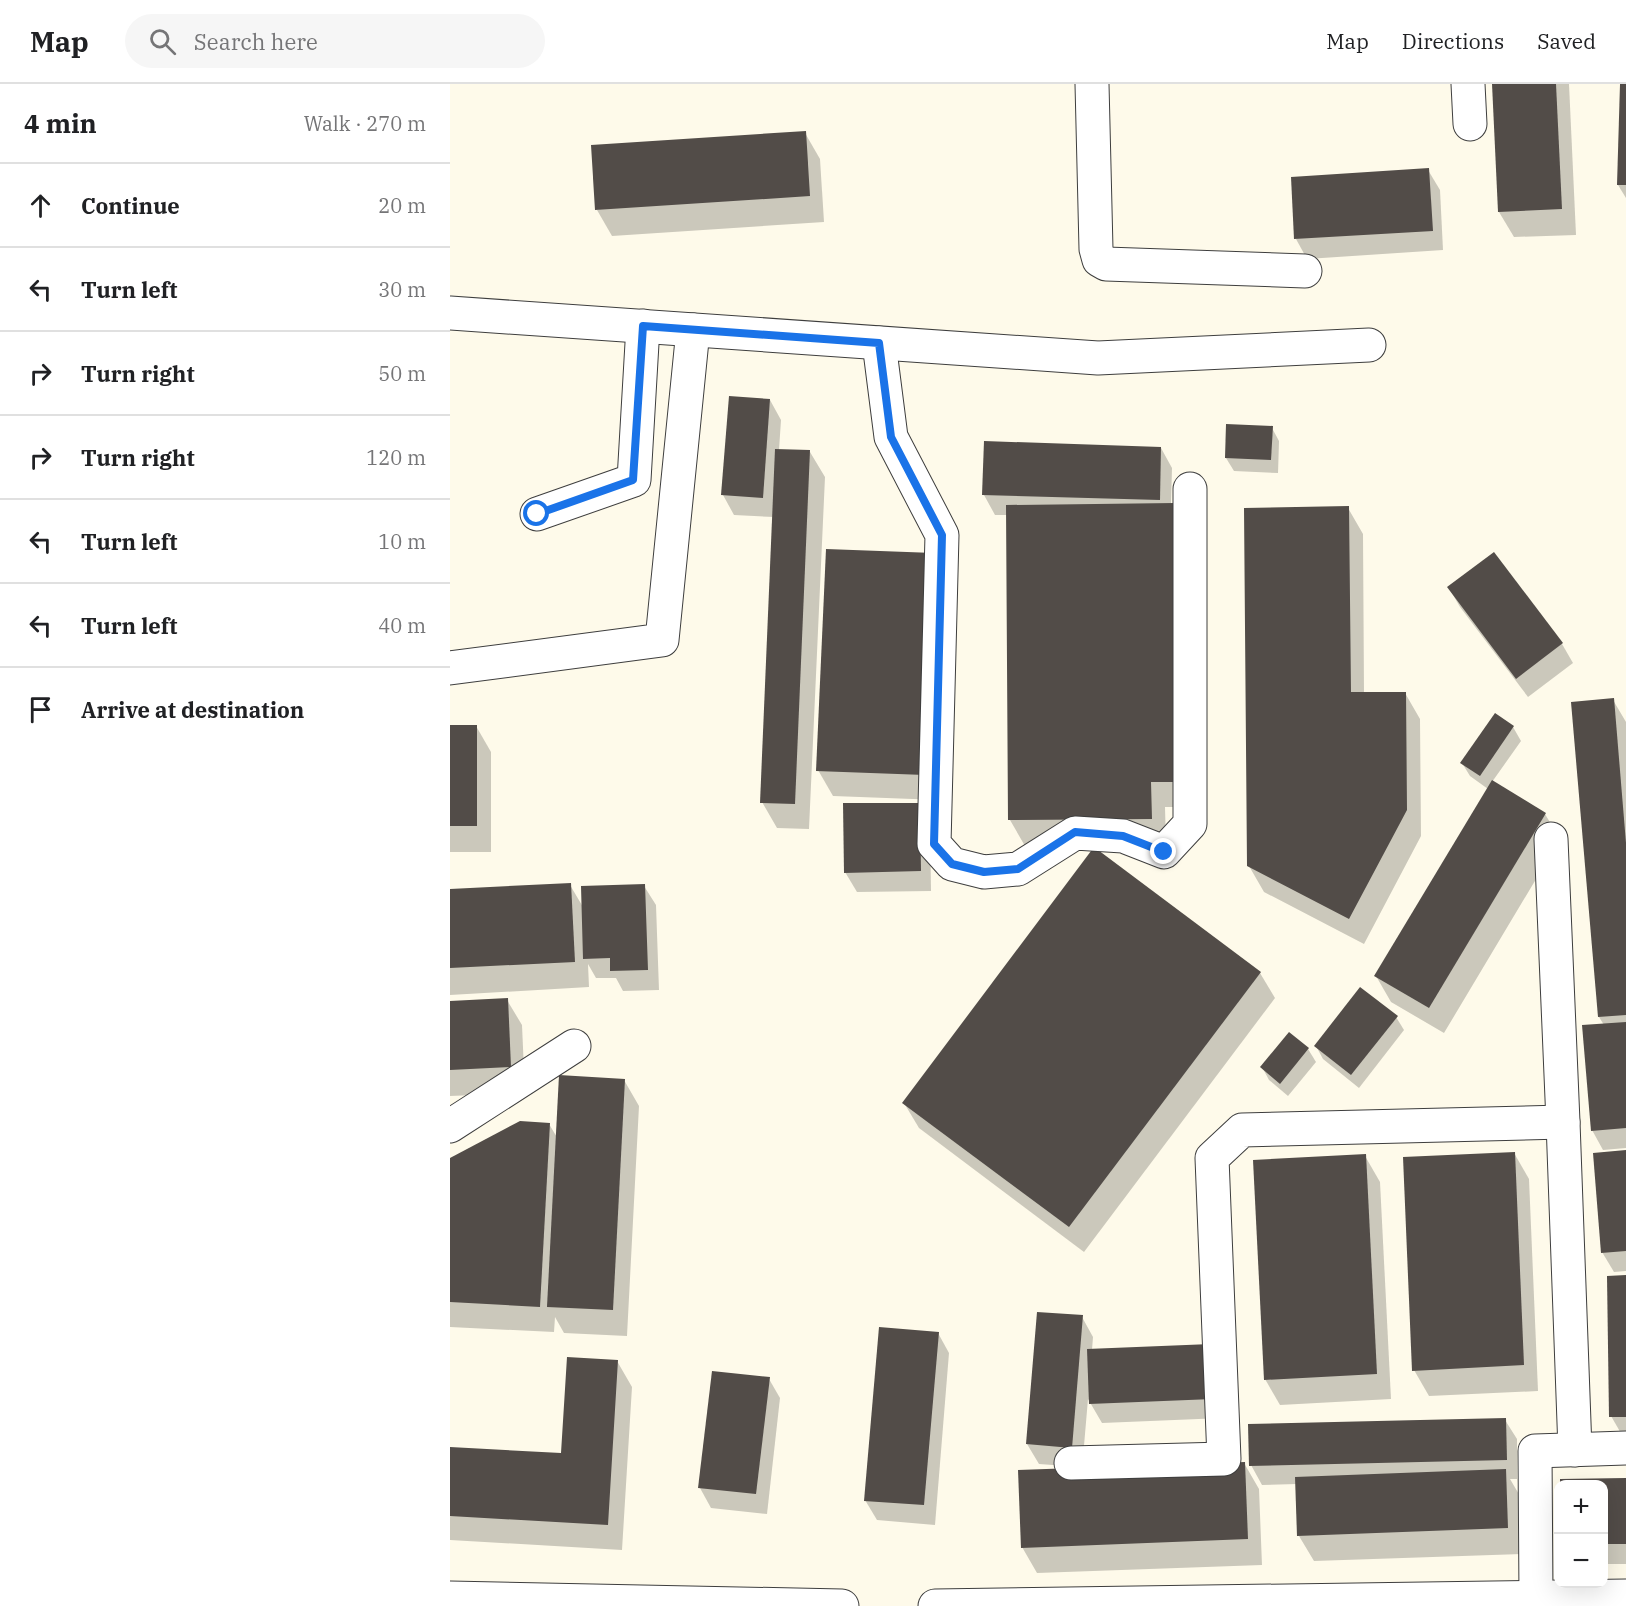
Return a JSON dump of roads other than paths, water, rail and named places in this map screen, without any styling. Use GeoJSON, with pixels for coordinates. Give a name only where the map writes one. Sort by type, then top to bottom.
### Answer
{"type":"FeatureCollection","features":[{"type":"Feature","properties":{"kind":"street"},"geometry":{"type":"LineString","coordinates":[[1092,84],[1096,249],[1099,260],[1106,264],[1305,271]]}},
{"type":"Feature","properties":{"kind":"street"},"geometry":{"type":"LineString","coordinates":[[1467,84],[1470,124]]}},
{"type":"Feature","properties":{"kind":"street"},"geometry":{"type":"LineString","coordinates":[[450,313],[1098,357],[1369,345]]}},
{"type":"Feature","properties":{"kind":"street"},"geometry":{"type":"LineString","coordinates":[[537,514],[633,480],[643,326]]}},
{"type":"Feature","properties":{"kind":"street"},"geometry":{"type":"LineString","coordinates":[[450,668],[662,640],[693,330]]}},
{"type":"Feature","properties":{"kind":"street"},"geometry":{"type":"LineString","coordinates":[[879,343],[891,437],[942,535],[934,844],[952,864],[984,872],[1018,869],[1075,832],[1123,836],[1164,852],[1190,824],[1190,489]]}},
{"type":"Feature","properties":{"kind":"street"},"geometry":{"type":"LineString","coordinates":[[1551,839],[1575,1450]]}},
{"type":"Feature","properties":{"kind":"street"},"geometry":{"type":"LineString","coordinates":[[450,1126],[574,1046]]}},
{"type":"Feature","properties":{"kind":"street"},"geometry":{"type":"LineString","coordinates":[[1071,1464],[1224,1459],[1212,1158],[1242,1130],[1563,1122]]}},
{"type":"Feature","properties":{"kind":"street"},"geometry":{"type":"LineString","coordinates":[[1536,1597],[1535,1450],[1626,1448]]}},
{"type":"Feature","properties":{"kind":"street"},"geometry":{"type":"LineString","coordinates":[[935,1606],[1626,1596]]}},
{"type":"Feature","properties":{"kind":"street"},"geometry":{"type":"LineString","coordinates":[[450,1598],[842,1606]]}}]}
